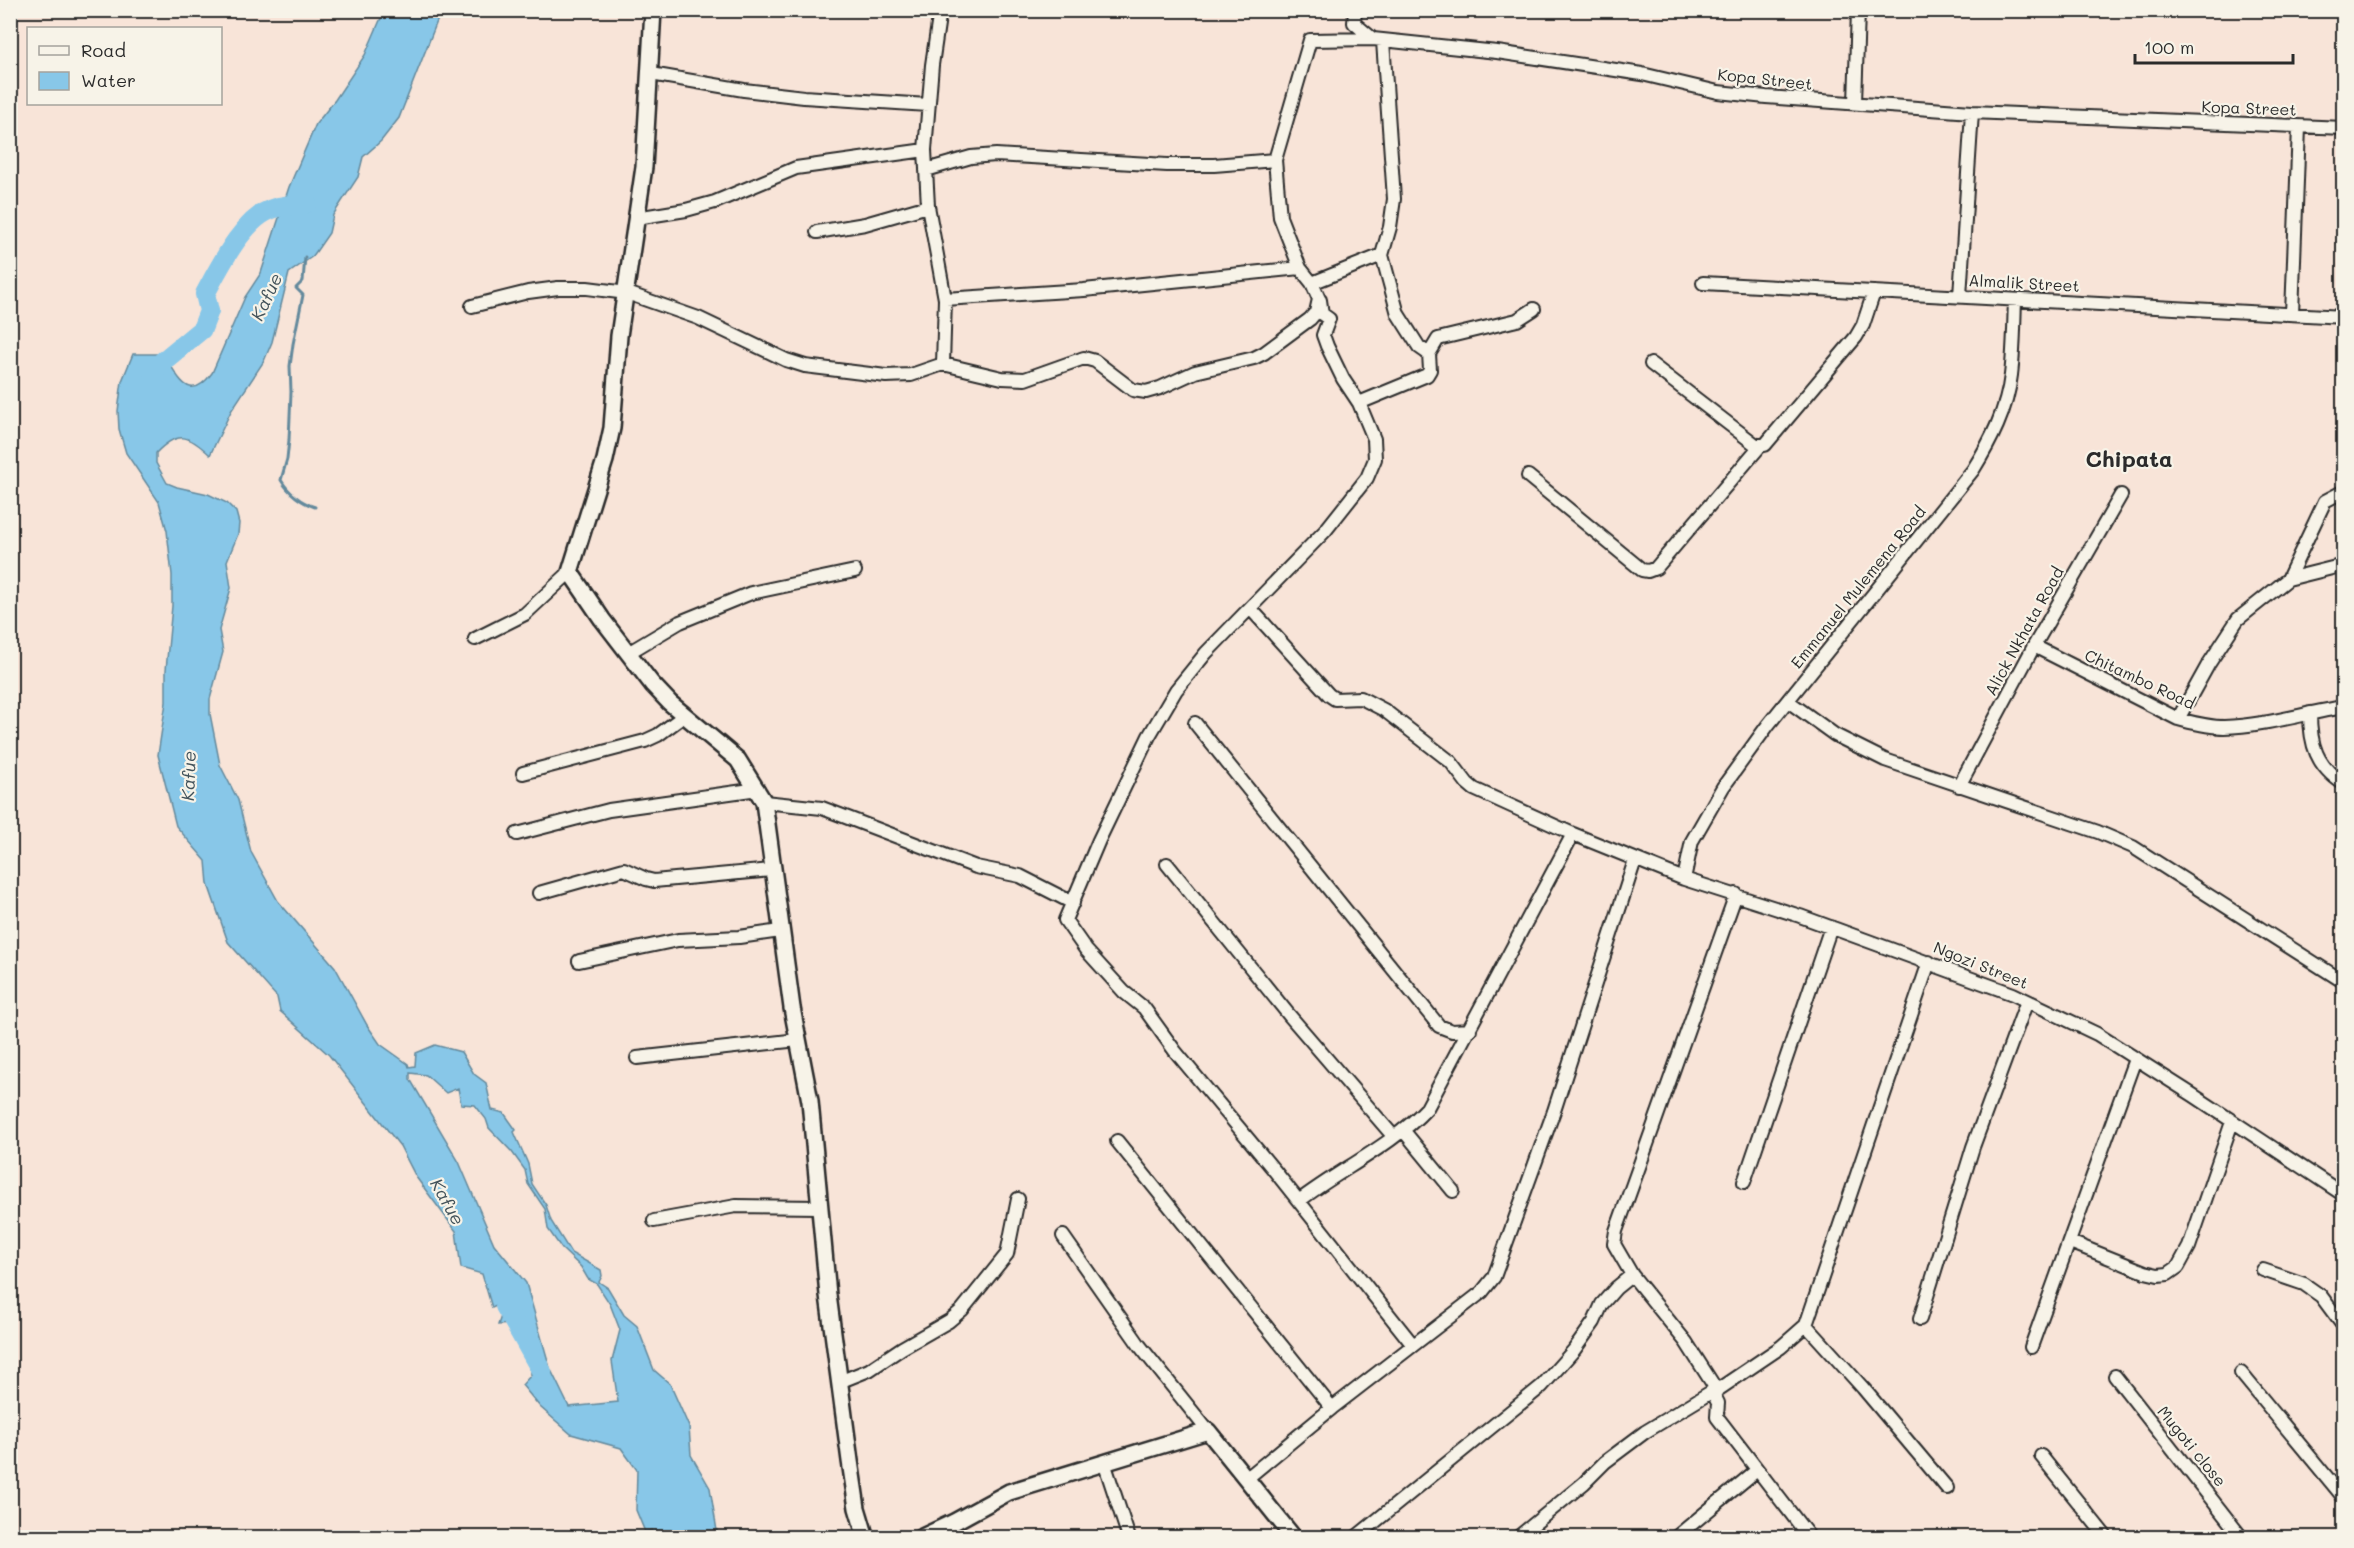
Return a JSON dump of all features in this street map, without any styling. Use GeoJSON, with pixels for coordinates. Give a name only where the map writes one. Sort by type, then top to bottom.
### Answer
{"type":"FeatureCollection","features":[{"type":"Feature","properties":{"kind":"street"},"geometry":{"type":"LineString","coordinates":[[475,639],[525,614],[570,572],[605,460],[612,428],[619,336],[644,167],[653,10]]}},
{"type":"Feature","properties":{"kind":"street"},"geometry":{"type":"LineString","coordinates":[[940,10],[928,105],[925,150],[928,206],[945,298],[943,364]]}},
{"type":"Feature","properties":{"kind":"street"},"geometry":{"type":"LineString","coordinates":[[1355,10],[1354,22],[1378,40],[1394,200],[1390,227],[1382,255],[1398,314],[1415,342],[1429,354]]}},
{"type":"Feature","properties":{"kind":"street"},"geometry":{"type":"LineString","coordinates":[[1855,103],[1858,10]]}},
{"type":"Feature","properties":{"kind":"street","name":"Kopa Street"},"geometry":{"type":"LineString","coordinates":[[1275,160],[1310,40],[1378,40],[1557,60],[1642,74],[1718,92],[1972,112],[2343,128]]}},
{"type":"Feature","properties":{"kind":"street"},"geometry":{"type":"LineString","coordinates":[[651,74],[744,90],[804,97],[928,105]]}},
{"type":"Feature","properties":{"kind":"street"},"geometry":{"type":"LineString","coordinates":[[1960,296],[1972,112]]}},
{"type":"Feature","properties":{"kind":"street"},"geometry":{"type":"LineString","coordinates":[[2292,314],[2299,127]]}},
{"type":"Feature","properties":{"kind":"street"},"geometry":{"type":"LineString","coordinates":[[636,218],[677,212],[715,202],[796,168],[925,150]]}},
{"type":"Feature","properties":{"kind":"street"},"geometry":{"type":"LineString","coordinates":[[926,170],[971,157],[996,155],[1202,165],[1275,160],[1280,217],[1300,268],[1312,283],[1319,299],[1322,314],[1329,319],[1323,335],[1343,379],[1359,403],[1374,439],[1375,459],[1367,478],[1325,531],[1206,653],[1171,699],[1149,736],[1099,840],[1065,920],[1075,936],[1124,992],[1144,1008],[1174,1051],[1299,1201],[1413,1345]]}},
{"type":"Feature","properties":{"kind":"street"},"geometry":{"type":"LineString","coordinates":[[817,232],[865,224],[928,206]]}},
{"type":"Feature","properties":{"kind":"street"},"geometry":{"type":"LineString","coordinates":[[1312,283],[1382,255]]}},
{"type":"Feature","properties":{"kind":"street"},"geometry":{"type":"LineString","coordinates":[[945,298],[1083,290],[1300,268]]}},
{"type":"Feature","properties":{"kind":"street","name":"Almalik Street"},"geometry":{"type":"LineString","coordinates":[[1703,283],[2343,317]]}},
{"type":"Feature","properties":{"kind":"street"},"geometry":{"type":"LineString","coordinates":[[472,306],[528,292],[558,288],[587,288],[627,293],[698,318],[786,360],[806,366],[886,376],[911,375],[943,364],[1002,378],[1024,379],[1084,358],[1095,361],[1133,390],[1146,392],[1195,372],[1254,358],[1264,353],[1310,319],[1316,312],[1319,299]]}},
{"type":"Feature","properties":{"kind":"street"},"geometry":{"type":"LineString","coordinates":[[1528,476],[1642,570],[1648,571],[1656,568],[1760,446],[1768,442],[1856,338],[1874,292]]}},
{"type":"Feature","properties":{"kind":"street","name":"Emmanuel Mulemena Road"},"geometry":{"type":"LineString","coordinates":[[1684,879],[1692,841],[1723,787],[1788,701],[1973,470],[1992,440],[2011,377],[2015,300]]}},
{"type":"Feature","properties":{"kind":"street"},"geometry":{"type":"LineString","coordinates":[[1359,403],[1427,375],[1430,370],[1429,354],[1438,339],[1517,320],[1534,309]]}},
{"type":"Feature","properties":{"kind":"street"},"geometry":{"type":"LineString","coordinates":[[1651,364],[1756,446],[1760,446]]}},
{"type":"Feature","properties":{"kind":"street"},"geometry":{"type":"LineString","coordinates":[[2288,579],[2325,501],[2343,491]]}},
{"type":"Feature","properties":{"kind":"street","name":"Alick Nkhata Road"},"geometry":{"type":"LineString","coordinates":[[1959,786],[2034,646],[2121,495]]}},
{"type":"Feature","properties":{"kind":"street"},"geometry":{"type":"LineString","coordinates":[[2178,719],[2238,619],[2288,579],[2343,565]]}},
{"type":"Feature","properties":{"kind":"street"},"geometry":{"type":"LineString","coordinates":[[628,653],[680,622],[751,593],[855,571]]}},
{"type":"Feature","properties":{"kind":"street"},"geometry":{"type":"LineString","coordinates":[[570,572],[628,653],[664,696],[738,760],[761,795],[780,931],[810,1101],[839,1382],[857,1508],[866,1538]]}},
{"type":"Feature","properties":{"kind":"street","name":"Ngozi Street"},"geometry":{"type":"LineString","coordinates":[[1250,608],[1329,695],[1335,699],[1361,698],[1384,710],[1452,762],[1474,789],[1573,834],[1684,879],[1736,894],[1831,927],[1929,962],[2027,1001],[2097,1034],[2343,1194]]}},
{"type":"Feature","properties":{"kind":"street","name":"Chitambo Road"},"geometry":{"type":"LineString","coordinates":[[2034,646],[2178,719],[2202,725],[2225,727],[2343,707]]}},
{"type":"Feature","properties":{"kind":"street"},"geometry":{"type":"LineString","coordinates":[[1788,701],[1835,735],[1861,750],[1959,786],[2098,832],[2133,847],[2343,982]]}},
{"type":"Feature","properties":{"kind":"street"},"geometry":{"type":"LineString","coordinates":[[2310,713],[2310,736],[2320,763],[2343,784]]}},
{"type":"Feature","properties":{"kind":"street"},"geometry":{"type":"LineString","coordinates":[[523,773],[645,741],[658,735],[685,716]]}},
{"type":"Feature","properties":{"kind":"street"},"geometry":{"type":"LineString","coordinates":[[1195,723],[1439,1026],[1452,1031],[1470,1029]]}},
{"type":"Feature","properties":{"kind":"street"},"geometry":{"type":"LineString","coordinates":[[517,834],[620,808],[761,795],[822,808],[976,867],[1020,876],[1073,903]]}},
{"type":"Feature","properties":{"kind":"street"},"geometry":{"type":"LineString","coordinates":[[1299,1201],[1399,1133],[1426,1108],[1573,834]]}},
{"type":"Feature","properties":{"kind":"street"},"geometry":{"type":"LineString","coordinates":[[1246,1479],[1332,1408],[1482,1293],[1494,1277],[1554,1111],[1635,860]]}},
{"type":"Feature","properties":{"kind":"street"},"geometry":{"type":"LineString","coordinates":[[1167,864],[1256,974],[1453,1191]]}},
{"type":"Feature","properties":{"kind":"street"},"geometry":{"type":"LineString","coordinates":[[539,893],[624,869],[654,881],[772,870]]}},
{"type":"Feature","properties":{"kind":"street"},"geometry":{"type":"LineString","coordinates":[[1736,894],[1616,1231],[1614,1244],[1632,1275],[1686,1342],[1714,1391],[1718,1403],[1717,1417],[1810,1538]]}},
{"type":"Feature","properties":{"kind":"street"},"geometry":{"type":"LineString","coordinates":[[1744,1182],[1831,927]]}},
{"type":"Feature","properties":{"kind":"street"},"geometry":{"type":"LineString","coordinates":[[579,961],[678,939],[739,937],[780,931]]}},
{"type":"Feature","properties":{"kind":"street"},"geometry":{"type":"LineString","coordinates":[[1517,1538],[1584,1483],[1605,1462],[1637,1438],[1781,1347],[1806,1325],[1929,962]]}},
{"type":"Feature","properties":{"kind":"street"},"geometry":{"type":"LineString","coordinates":[[1920,1319],[1973,1147],[2027,1001]]}},
{"type":"Feature","properties":{"kind":"street"},"geometry":{"type":"LineString","coordinates":[[637,1058],[798,1040]]}},
{"type":"Feature","properties":{"kind":"street"},"geometry":{"type":"LineString","coordinates":[[2031,1347],[2134,1059]]}},
{"type":"Feature","properties":{"kind":"street"},"geometry":{"type":"LineString","coordinates":[[2070,1242],[2158,1275],[2168,1274],[2178,1267],[2189,1247],[2232,1122]]}},
{"type":"Feature","properties":{"kind":"street"},"geometry":{"type":"LineString","coordinates":[[1117,1141],[1332,1408]]}},
{"type":"Feature","properties":{"kind":"street"},"geometry":{"type":"LineString","coordinates":[[839,1382],[869,1370],[963,1310],[1007,1254],[1018,1199]]}},
{"type":"Feature","properties":{"kind":"street"},"geometry":{"type":"LineString","coordinates":[[654,1221],[736,1206],[820,1207]]}},
{"type":"Feature","properties":{"kind":"street"},"geometry":{"type":"LineString","coordinates":[[1063,1236],[1140,1346],[1294,1538]]}},
{"type":"Feature","properties":{"kind":"street"},"geometry":{"type":"LineString","coordinates":[[2263,1270],[2304,1284],[2321,1296],[2343,1327]]}},
{"type":"Feature","properties":{"kind":"street"},"geometry":{"type":"LineString","coordinates":[[1355,1538],[1542,1386],[1574,1350],[1606,1299],[1632,1275]]}},
{"type":"Feature","properties":{"kind":"street"},"geometry":{"type":"LineString","coordinates":[[1806,1325],[1863,1388],[1947,1488]]}},
{"type":"Feature","properties":{"kind":"street"},"geometry":{"type":"LineString","coordinates":[[2241,1373],[2343,1498]]}},
{"type":"Feature","properties":{"kind":"street","name":"Mugoti close"},"geometry":{"type":"LineString","coordinates":[[2115,1377],[2242,1538]]}},
{"type":"Feature","properties":{"kind":"street"},"geometry":{"type":"LineString","coordinates":[[920,1538],[1009,1492],[1208,1431]]}},
{"type":"Feature","properties":{"kind":"street"},"geometry":{"type":"LineString","coordinates":[[2041,1456],[2107,1538]]}},
{"type":"Feature","properties":{"kind":"street"},"geometry":{"type":"LineString","coordinates":[[1104,1462],[1129,1538]]}},
{"type":"Feature","properties":{"kind":"street"},"geometry":{"type":"LineString","coordinates":[[1675,1538],[1757,1470]]}},
{"type":"Feature","properties":{"kind":"water"},"geometry":{"type":"Polygon","coordinates":[[[384,11],[441,11],[399,118],[381,141],[363,157],[358,177],[333,215],[329,233],[313,256],[289,273],[272,342],[264,361],[231,411],[210,455],[196,443],[183,438],[171,441],[156,453],[156,463],[167,483],[208,494],[227,503],[236,512],[239,523],[238,534],[227,561],[231,588],[219,630],[223,652],[210,699],[210,714],[220,765],[238,800],[251,852],[278,901],[335,967],[380,1044],[409,1067],[415,1066],[416,1053],[435,1045],[461,1052],[474,1074],[486,1083],[492,1110],[504,1113],[516,1130],[514,1132],[528,1164],[532,1184],[546,1205],[551,1221],[571,1253],[601,1270],[602,1276],[599,1282],[608,1288],[624,1315],[637,1326],[654,1370],[670,1384],[689,1427],[691,1455],[710,1488],[718,1537],[654,1537],[652,1530],[645,1532],[636,1510],[637,1470],[621,1448],[571,1434],[540,1407],[522,1385],[531,1375],[527,1341],[513,1324],[498,1325],[502,1313],[496,1306],[492,1308],[482,1274],[461,1268],[456,1231],[416,1177],[400,1146],[329,1055],[280,1011],[277,997],[228,942],[208,884],[206,861],[176,826],[158,755],[166,702],[172,575],[167,531],[159,502],[126,453],[119,429],[118,411],[122,381],[133,354],[163,354],[178,377],[189,387],[196,387],[203,383],[212,373],[245,297],[261,273],[289,187],[316,124],[365,55],[384,11]],[[410,1073],[410,1079],[459,1162],[494,1244],[526,1283],[550,1368],[569,1407],[618,1402],[612,1361],[620,1330],[610,1304],[597,1284],[588,1279],[581,1267],[562,1249],[548,1229],[545,1209],[528,1184],[525,1170],[512,1152],[489,1128],[486,1119],[475,1105],[461,1104],[458,1088],[446,1093],[426,1075],[410,1073]]]}},
{"type":"Feature","properties":{"kind":"waterway"},"geometry":{"type":"LineString","coordinates":[[153,380],[156,367],[202,329],[209,311],[205,294],[225,257],[243,232],[253,221],[275,208],[307,203]]}},
{"type":"Feature","properties":{"kind":"waterway"},"geometry":{"type":"LineString","coordinates":[[305,257],[303,281],[296,288],[303,295],[290,366],[289,440],[281,480],[295,496],[315,507]]}},
{"type":"Feature","properties":{"kind":"waterway","name":"Kafue"},"geometry":{"type":"LineString","coordinates":[[505,1306],[542,1372]]}},
{"type":"Feature","properties":{"kind":"district","name":"Chipata"},"geometry":{"type":"Point","coordinates":[2129,459]}}]}
